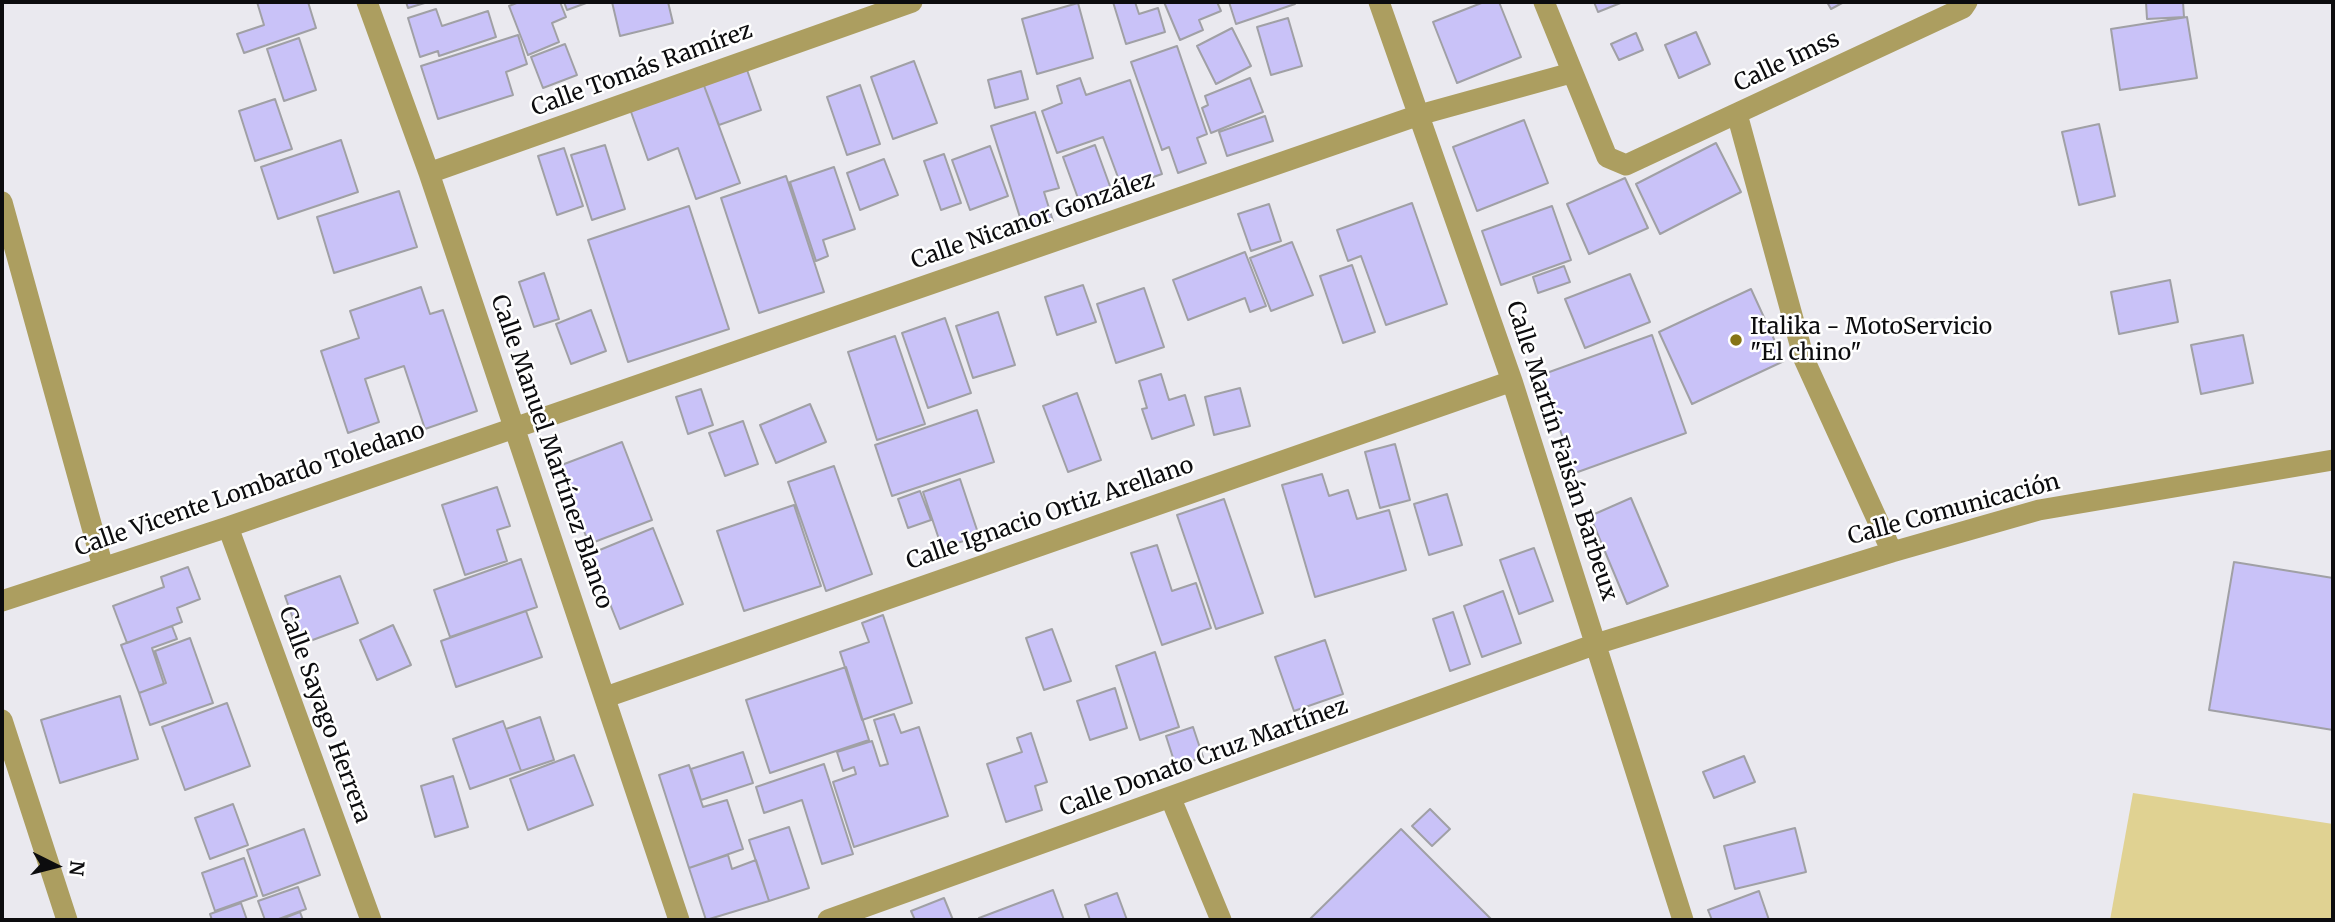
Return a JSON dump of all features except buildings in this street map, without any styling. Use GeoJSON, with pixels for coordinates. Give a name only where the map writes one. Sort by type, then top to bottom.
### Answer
{"type":"FeatureCollection","features":[{"type":"Feature","properties":{"kind":"street","name":"Calle Manuel Martínez Blanco"},"geometry":{"type":"LineString","coordinates":[[367,2],[429,173],[679,920]]}},
{"type":"Feature","properties":{"kind":"street","name":"Calle Tomás Ramírez"},"geometry":{"type":"LineString","coordinates":[[429,173],[912,2]]}},
{"type":"Feature","properties":{"kind":"street","name":"Calle Martín Faisán Barbeux"},"geometry":{"type":"LineString","coordinates":[[1379,2],[1511,381],[1683,920]]}},
{"type":"Feature","properties":{"kind":"street"},"geometry":{"type":"LineString","coordinates":[[1544,2],[1571,73]]}},
{"type":"Feature","properties":{"kind":"street","name":"Calle Imss"},"geometry":{"type":"LineString","coordinates":[[1571,73],[1606,157],[1626,165],[1964,8],[1967,2]]}},
{"type":"Feature","properties":{"kind":"street","name":"Calle Nicanor González"},"geometry":{"type":"LineString","coordinates":[[514,428],[1419,115],[1571,73]]}},
{"type":"Feature","properties":{"kind":"street"},"geometry":{"type":"LineString","coordinates":[[1737,114],[1804,359],[1892,552]]}},
{"type":"Feature","properties":{"kind":"street"},"geometry":{"type":"LineString","coordinates":[[2,202],[103,568]]}},
{"type":"Feature","properties":{"kind":"street","name":"Calle Ignacio Ortiz Arellano"},"geometry":{"type":"LineString","coordinates":[[606,697],[1511,381]]}},
{"type":"Feature","properties":{"kind":"street","name":"Calle Vicente Lombardo Toledano"},"geometry":{"type":"LineString","coordinates":[[2,601],[228,527],[514,428]]}},
{"type":"Feature","properties":{"kind":"street","name":"Calle Comunicación"},"geometry":{"type":"LineString","coordinates":[[1596,643],[2039,510],[2333,460]]}},
{"type":"Feature","properties":{"kind":"street","name":"Calle Sayago Herrera"},"geometry":{"type":"LineString","coordinates":[[228,527],[371,920]]}},
{"type":"Feature","properties":{"kind":"street","name":"Calle Donato Cruz Martínez"},"geometry":{"type":"LineString","coordinates":[[828,920],[1171,799],[1596,643]]}},
{"type":"Feature","properties":{"kind":"street"},"geometry":{"type":"LineString","coordinates":[[2,720],[67,920]]}},
{"type":"Feature","properties":{"kind":"street"},"geometry":{"type":"LineString","coordinates":[[1171,799],[1221,920]]}},
{"type":"Feature","properties":{"kind":"shaded area"},"geometry":{"type":"Polygon","coordinates":[[[2133,793],[2333,824],[2333,920],[2110,920],[2133,793]]]}},
{"type":"Feature","properties":{"kind":"place","name":"Italika - MotoServicio \"El chino\""},"geometry":{"type":"Point","coordinates":[1736,340]}}]}
